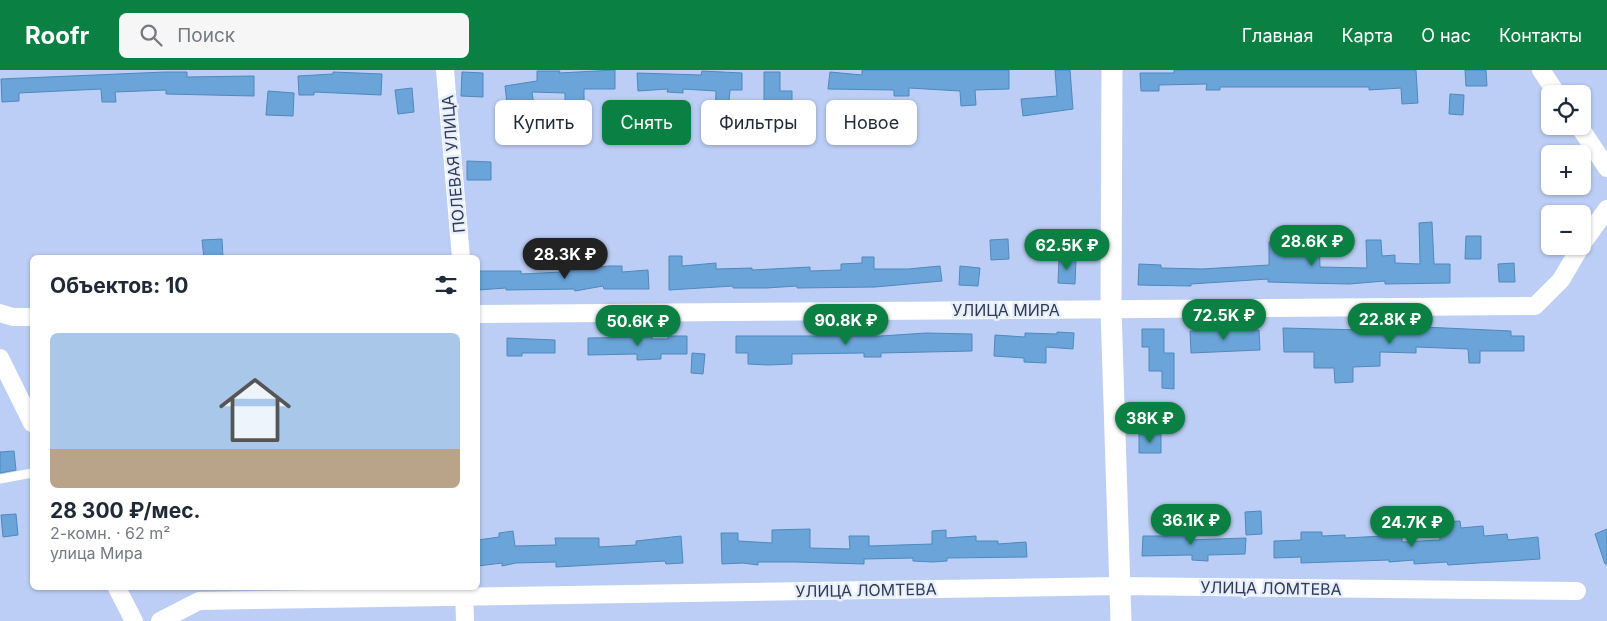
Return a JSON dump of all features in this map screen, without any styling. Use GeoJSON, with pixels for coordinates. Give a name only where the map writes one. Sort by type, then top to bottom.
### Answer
{"type":"FeatureCollection","features":[{"type":"Feature","properties":{"kind":"street","name":"ПОЛЕВАЯ УЛИЦА"},"geometry":{"type":"LineString","coordinates":[[445,70],[460,255]]}},
{"type":"Feature","properties":{"kind":"street"},"geometry":{"type":"LineString","coordinates":[[1112,70],[1111,309],[1121,621]]}},
{"type":"Feature","properties":{"kind":"street"},"geometry":{"type":"LineString","coordinates":[[1541,70],[1551,85]]}},
{"type":"Feature","properties":{"kind":"street"},"geometry":{"type":"LineString","coordinates":[[1585,135],[1607,168]]}},
{"type":"Feature","properties":{"kind":"street"},"geometry":{"type":"LineString","coordinates":[[1591,232],[1607,209]]}},
{"type":"Feature","properties":{"kind":"street","name":"УЛИЦА МИРА"},"geometry":{"type":"LineString","coordinates":[[480,314],[1535,306],[1560,280],[1576,255]]}},
{"type":"Feature","properties":{"kind":"street"},"geometry":{"type":"LineString","coordinates":[[0,313],[13,317],[30,317]]}},
{"type":"Feature","properties":{"kind":"street"},"geometry":{"type":"LineString","coordinates":[[0,358],[30,419]]}},
{"type":"Feature","properties":{"kind":"street","name":"УЛИЦА ЛОМТЕВА"},"geometry":{"type":"LineString","coordinates":[[160,621],[199,601],[464,592],[1120,586],[1577,591]]}},
{"type":"Feature","properties":{"kind":"street"},"geometry":{"type":"LineString","coordinates":[[118,590],[134,621]]}},
{"type":"Feature","properties":{"kind":"street"},"geometry":{"type":"LineString","coordinates":[[464,592],[465,621]]}},
{"type":"Feature","properties":{"kind":"lane"},"geometry":{"type":"LineString","coordinates":[[0,479],[30,473]]}},
{"type":"Feature","properties":{"kind":"building"},"geometry":{"type":"Polygon","coordinates":[[[615,70],[615,89],[584,89],[584,100],[565,100],[565,93],[532,92],[533,100],[507,100],[505,86],[537,81],[537,71],[560,71],[559,73],[615,70]]]}},
{"type":"Feature","properties":{"kind":"building"},"geometry":{"type":"Polygon","coordinates":[[[862,70],[1009,70],[1009,89],[975,90],[976,105],[961,106],[960,91],[909,88],[909,96],[894,96],[894,90],[828,89],[830,72],[862,75],[862,70]]]}},
{"type":"Feature","properties":{"kind":"building"},"geometry":{"type":"Polygon","coordinates":[[[1055,70],[1070,70],[1073,109],[1023,116],[1021,99],[1057,96],[1055,70]]]}},
{"type":"Feature","properties":{"kind":"building"},"geometry":{"type":"Polygon","coordinates":[[[1174,70],[1416,70],[1418,103],[1402,104],[1401,88],[1369,90],[1369,87],[1220,87],[1220,90],[1206,90],[1207,84],[1159,85],[1159,91],[1141,91],[1140,73],[1174,73],[1174,70]]]}},
{"type":"Feature","properties":{"kind":"building"},"geometry":{"type":"Polygon","coordinates":[[[1465,70],[1486,70],[1487,86],[1466,86],[1465,70]]]}},
{"type":"Feature","properties":{"kind":"building"},"geometry":{"type":"Polygon","coordinates":[[[702,71],[742,73],[742,90],[730,90],[729,100],[716,100],[716,91],[683,89],[683,93],[667,92],[668,89],[638,91],[637,73],[701,75],[702,71]]]}},
{"type":"Feature","properties":{"kind":"building"},"geometry":{"type":"Polygon","coordinates":[[[187,72],[187,77],[254,76],[254,96],[166,94],[166,90],[115,92],[116,102],[102,102],[101,89],[19,93],[19,101],[2,102],[1,79],[187,72]]]}},
{"type":"Feature","properties":{"kind":"building"},"geometry":{"type":"Polygon","coordinates":[[[333,72],[382,74],[381,95],[314,92],[314,95],[299,95],[298,76],[333,74],[333,72]]]}},
{"type":"Feature","properties":{"kind":"building"},"geometry":{"type":"Polygon","coordinates":[[[462,72],[483,73],[483,97],[461,96],[462,72]]]}},
{"type":"Feature","properties":{"kind":"building"},"geometry":{"type":"Polygon","coordinates":[[[764,72],[780,72],[780,91],[792,91],[792,100],[764,100],[764,72]]]}},
{"type":"Feature","properties":{"kind":"building"},"geometry":{"type":"Polygon","coordinates":[[[412,88],[414,112],[398,114],[395,90],[412,88]]]}},
{"type":"Feature","properties":{"kind":"building"},"geometry":{"type":"Polygon","coordinates":[[[268,91],[294,93],[293,116],[266,115],[268,91]]]}},
{"type":"Feature","properties":{"kind":"building"},"geometry":{"type":"Polygon","coordinates":[[[1450,94],[1464,95],[1463,115],[1449,114],[1450,94]]]}},
{"type":"Feature","properties":{"kind":"building"},"geometry":{"type":"Polygon","coordinates":[[[467,161],[491,162],[491,180],[467,180],[467,161]]]}},
{"type":"Feature","properties":{"kind":"building"},"geometry":{"type":"Polygon","coordinates":[[[1432,222],[1434,264],[1450,264],[1450,283],[1385,284],[1385,281],[1349,284],[1303,283],[1268,282],[1268,279],[1191,284],[1191,286],[1138,285],[1139,264],[1161,265],[1161,268],[1202,269],[1269,265],[1269,242],[1302,242],[1302,237],[1319,236],[1320,267],[1367,268],[1366,240],[1381,240],[1382,256],[1395,255],[1395,263],[1420,264],[1419,223],[1432,222]]]}},
{"type":"Feature","properties":{"kind":"building"},"geometry":{"type":"Polygon","coordinates":[[[1466,236],[1481,236],[1481,259],[1465,259],[1466,236]]]}},
{"type":"Feature","properties":{"kind":"building"},"geometry":{"type":"Polygon","coordinates":[[[222,239],[223,255],[204,255],[202,240],[222,239]]]}},
{"type":"Feature","properties":{"kind":"building"},"geometry":{"type":"Polygon","coordinates":[[[1008,239],[1009,259],[991,260],[990,240],[1008,239]]]}},
{"type":"Feature","properties":{"kind":"building"},"geometry":{"type":"Polygon","coordinates":[[[669,256],[682,256],[682,266],[716,263],[716,269],[752,268],[752,270],[810,267],[810,271],[841,270],[841,264],[862,263],[862,257],[874,257],[874,269],[908,269],[940,266],[942,281],[875,287],[797,288],[797,286],[733,288],[733,286],[669,290],[669,256]]]}},
{"type":"Feature","properties":{"kind":"building"},"geometry":{"type":"Polygon","coordinates":[[[1059,258],[1076,259],[1075,284],[1058,283],[1059,258]]]}},
{"type":"Feature","properties":{"kind":"building"},"geometry":{"type":"Polygon","coordinates":[[[1514,263],[1515,282],[1499,282],[1498,264],[1514,263]]]}},
{"type":"Feature","properties":{"kind":"building"},"geometry":{"type":"Polygon","coordinates":[[[608,266],[622,266],[622,272],[648,270],[649,289],[604,289],[603,286],[575,291],[574,289],[506,290],[506,288],[480,290],[480,271],[521,271],[521,274],[562,272],[608,266]]]}},
{"type":"Feature","properties":{"kind":"building"},"geometry":{"type":"Polygon","coordinates":[[[960,266],[980,268],[978,286],[959,285],[960,266]]]}},
{"type":"Feature","properties":{"kind":"building"},"geometry":{"type":"Polygon","coordinates":[[[1401,326],[1511,331],[1511,336],[1524,336],[1524,351],[1480,351],[1480,363],[1469,363],[1468,349],[1416,347],[1416,353],[1380,352],[1380,366],[1353,367],[1353,382],[1335,383],[1334,368],[1314,368],[1314,352],[1284,352],[1283,328],[1401,331],[1401,326]]]}},
{"type":"Feature","properties":{"kind":"building"},"geometry":{"type":"Polygon","coordinates":[[[1142,329],[1164,329],[1164,353],[1174,353],[1174,389],[1162,388],[1162,371],[1149,371],[1149,347],[1142,347],[1142,329]]]}},
{"type":"Feature","properties":{"kind":"building"},"geometry":{"type":"Polygon","coordinates":[[[1259,330],[1260,350],[1191,353],[1190,331],[1259,330]]]}},
{"type":"Feature","properties":{"kind":"building"},"geometry":{"type":"Polygon","coordinates":[[[1057,332],[1074,333],[1073,349],[1046,347],[1046,363],[1024,362],[1024,358],[994,356],[995,335],[1025,337],[1025,333],[1057,334],[1057,332]]]}},
{"type":"Feature","properties":{"kind":"building"},"geometry":{"type":"Polygon","coordinates":[[[926,333],[972,334],[972,351],[881,353],[881,357],[864,357],[864,353],[792,354],[792,364],[768,365],[748,364],[748,353],[736,353],[736,336],[881,336],[926,333]]]}},
{"type":"Feature","properties":{"kind":"building"},"geometry":{"type":"Polygon","coordinates":[[[668,336],[687,336],[687,354],[661,354],[661,359],[637,360],[637,354],[588,355],[588,338],[652,337],[652,339],[668,339],[668,336]]]}},
{"type":"Feature","properties":{"kind":"building"},"geometry":{"type":"Polygon","coordinates":[[[507,338],[555,340],[555,353],[522,353],[522,356],[507,356],[507,338]]]}},
{"type":"Feature","properties":{"kind":"building"},"geometry":{"type":"Polygon","coordinates":[[[692,353],[705,354],[703,374],[691,373],[692,353]]]}},
{"type":"Feature","properties":{"kind":"building"},"geometry":{"type":"Polygon","coordinates":[[[1139,434],[1161,434],[1161,453],[1139,453],[1139,434]]]}},
{"type":"Feature","properties":{"kind":"building"},"geometry":{"type":"Polygon","coordinates":[[[14,451],[16,470],[0,473],[0,452],[14,451]]]}},
{"type":"Feature","properties":{"kind":"building"},"geometry":{"type":"Polygon","coordinates":[[[1261,511],[1262,534],[1246,535],[1245,512],[1261,511]]]}},
{"type":"Feature","properties":{"kind":"building"},"geometry":{"type":"Polygon","coordinates":[[[16,514],[18,535],[3,537],[1,515],[16,514]]]}},
{"type":"Feature","properties":{"kind":"building"},"geometry":{"type":"Polygon","coordinates":[[[1460,521],[1461,528],[1483,526],[1484,536],[1507,534],[1508,540],[1538,537],[1540,559],[1448,565],[1447,562],[1414,564],[1414,560],[1301,563],[1301,557],[1274,558],[1274,541],[1301,540],[1301,532],[1322,532],[1322,536],[1345,535],[1345,538],[1402,535],[1402,542],[1440,540],[1440,522],[1460,521]]]}},
{"type":"Feature","properties":{"kind":"building"},"geometry":{"type":"Polygon","coordinates":[[[1169,528],[1186,528],[1186,540],[1246,538],[1245,554],[1208,555],[1208,561],[1192,560],[1192,555],[1142,556],[1143,536],[1169,536],[1169,528]]]}},
{"type":"Feature","properties":{"kind":"building"},"geometry":{"type":"Polygon","coordinates":[[[810,529],[810,548],[850,549],[849,536],[869,536],[869,546],[932,544],[932,531],[946,530],[946,538],[976,536],[976,541],[998,541],[998,544],[1026,542],[1027,557],[947,558],[947,561],[933,562],[913,561],[913,558],[864,559],[864,564],[758,562],[758,565],[743,563],[722,564],[721,533],[738,533],[738,541],[772,543],[772,530],[810,529]]]}},
{"type":"Feature","properties":{"kind":"building"},"geometry":{"type":"Polygon","coordinates":[[[1607,529],[1607,564],[1605,564],[1595,534],[1607,529]]]}},
{"type":"Feature","properties":{"kind":"building"},"geometry":{"type":"Polygon","coordinates":[[[513,531],[515,546],[556,545],[555,538],[599,538],[599,547],[636,545],[636,541],[681,536],[683,563],[666,564],[665,561],[556,567],[556,562],[516,563],[502,566],[502,563],[480,566],[480,540],[499,537],[499,533],[513,531]]]}}]}
